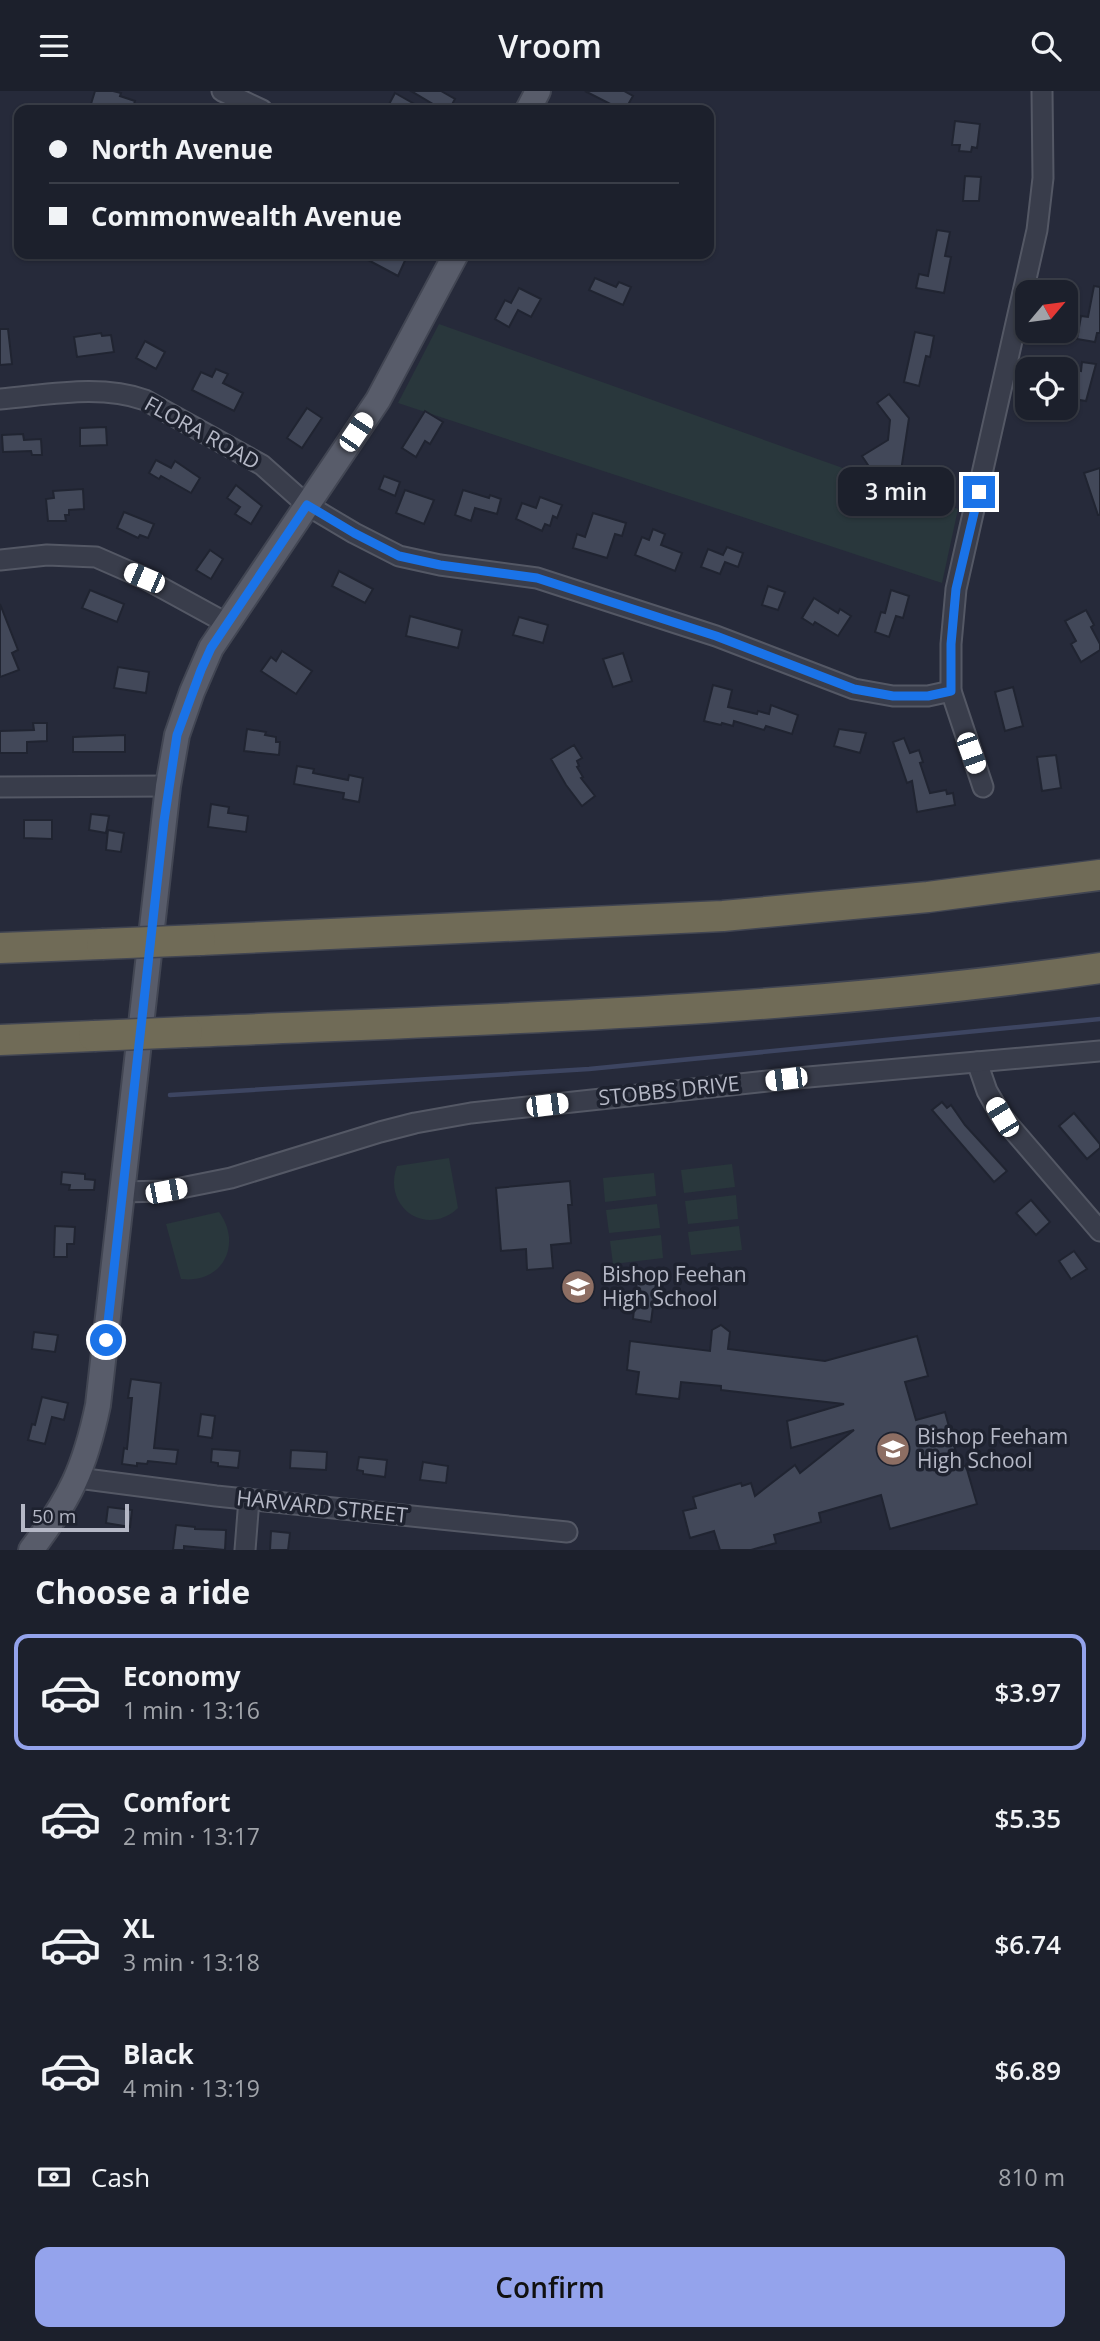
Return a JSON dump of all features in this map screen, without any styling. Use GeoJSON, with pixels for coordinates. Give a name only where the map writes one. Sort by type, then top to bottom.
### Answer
{"type":"FeatureCollection","features":[{"type":"Feature","properties":{"kind":"highway"},"geometry":{"type":"LineString","coordinates":[[0,948],[736,915],[928,897],[1100,875]]}},
{"type":"Feature","properties":{"kind":"highway"},"geometry":{"type":"LineString","coordinates":[[0,1040],[783,1004],[1100,968]]}},
{"type":"Feature","properties":{"kind":"main road"},"geometry":{"type":"LineString","coordinates":[[32,1550],[57,1516],[78,1478],[90,1443],[98,1405],[168,786],[177,735],[185,709],[211,648],[378,400],[453,259]]}},
{"type":"Feature","properties":{"kind":"street"},"geometry":{"type":"LineString","coordinates":[[222,91],[251,105]]}},
{"type":"Feature","properties":{"kind":"street"},"geometry":{"type":"LineString","coordinates":[[984,787],[951,691],[951,644],[956,589],[1037,230],[1042,178],[1042,91]]}},
{"type":"Feature","properties":{"kind":"street","name":"FLORA ROAD"},"geometry":{"type":"LineString","coordinates":[[0,399],[102,391],[125,393],[145,400],[262,465],[307,505],[399,556],[440,565],[537,578],[716,636],[854,689],[893,696],[928,696],[951,691]]}},
{"type":"Feature","properties":{"kind":"street"},"geometry":{"type":"LineString","coordinates":[[0,560],[47,555],[96,557],[144,578],[228,624]]}},
{"type":"Feature","properties":{"kind":"street"},"geometry":{"type":"LineString","coordinates":[[0,787],[168,786]]}},
{"type":"Feature","properties":{"kind":"street","name":"STOBBS DRIVE"},"geometry":{"type":"LineString","coordinates":[[121,1192],[166,1191],[231,1178],[380,1132],[471,1113],[786,1079],[1100,1051]]}},
{"type":"Feature","properties":{"kind":"street"},"geometry":{"type":"LineString","coordinates":[[977,1062],[987,1091],[1002,1117],[1100,1231]]}},
{"type":"Feature","properties":{"kind":"street","name":"HARVARD STREET"},"geometry":{"type":"LineString","coordinates":[[78,1478],[249,1499],[567,1532]]}},
{"type":"Feature","properties":{"kind":"street"},"geometry":{"type":"LineString","coordinates":[[245,1550],[249,1499]]}},
{"type":"Feature","properties":{"kind":"shaded area"},"geometry":{"type":"Polygon","coordinates":[[[439,324],[958,509],[942,583],[398,403],[439,324]]]}},
{"type":"Feature","properties":{"kind":"shaded area"},"geometry":{"type":"Polygon","coordinates":[[[449,1158],[458,1208],[433,1220],[410,1214],[401,1205],[396,1194],[394,1181],[397,1166],[449,1158]]]}},
{"type":"Feature","properties":{"kind":"shaded area"},"geometry":{"type":"Polygon","coordinates":[[[732,1164],[735,1187],[684,1193],[681,1170],[732,1164]]]}},
{"type":"Feature","properties":{"kind":"shaded area"},"geometry":{"type":"Polygon","coordinates":[[[654,1173],[656,1196],[605,1202],[603,1178],[654,1173]]]}},
{"type":"Feature","properties":{"kind":"shaded area"},"geometry":{"type":"Polygon","coordinates":[[[736,1195],[738,1219],[688,1224],[685,1201],[736,1195]]]}},
{"type":"Feature","properties":{"kind":"shaded area"},"geometry":{"type":"Polygon","coordinates":[[[657,1204],[660,1228],[609,1233],[606,1210],[657,1204]]]}},
{"type":"Feature","properties":{"kind":"shaded area"},"geometry":{"type":"Polygon","coordinates":[[[219,1212],[229,1237],[224,1260],[208,1275],[181,1279],[166,1224],[219,1212]]]}},
{"type":"Feature","properties":{"kind":"shaded area"},"geometry":{"type":"Polygon","coordinates":[[[739,1226],[742,1250],[691,1255],[688,1232],[739,1226]]]}},
{"type":"Feature","properties":{"kind":"shaded area"},"geometry":{"type":"Polygon","coordinates":[[[661,1235],[663,1258],[613,1264],[610,1241],[661,1235]]]}},
{"type":"Feature","properties":{"kind":"building"},"geometry":{"type":"Polygon","coordinates":[[[95,91],[121,93],[120,96],[135,101],[134,105],[91,104],[95,91]]]}},
{"type":"Feature","properties":{"kind":"building"},"geometry":{"type":"Polygon","coordinates":[[[411,91],[441,91],[455,99],[452,105],[435,105],[411,91]]]}},
{"type":"Feature","properties":{"kind":"building"},"geometry":{"type":"Polygon","coordinates":[[[585,91],[624,91],[633,96],[628,105],[612,105],[585,91]]]}},
{"type":"Feature","properties":{"kind":"building"},"geometry":{"type":"Polygon","coordinates":[[[395,93],[416,105],[389,105],[395,93]]]}},
{"type":"Feature","properties":{"kind":"building"},"geometry":{"type":"Polygon","coordinates":[[[955,121],[980,124],[977,148],[972,147],[971,152],[959,151],[960,145],[952,145],[955,121]]]}},
{"type":"Feature","properties":{"kind":"building"},"geometry":{"type":"Polygon","coordinates":[[[965,176],[981,177],[979,201],[963,201],[965,176]]]}},
{"type":"Feature","properties":{"kind":"building"},"geometry":{"type":"Polygon","coordinates":[[[937,230],[950,232],[945,256],[951,257],[944,293],[916,288],[919,274],[928,276],[937,230]]]}},
{"type":"Feature","properties":{"kind":"building"},"geometry":{"type":"Polygon","coordinates":[[[366,259],[406,259],[398,276],[366,259]]]}},
{"type":"Feature","properties":{"kind":"building"},"geometry":{"type":"Polygon","coordinates":[[[595,278],[616,287],[619,282],[631,287],[623,305],[589,290],[595,278]]]}},
{"type":"Feature","properties":{"kind":"building"},"geometry":{"type":"Polygon","coordinates":[[[1094,286],[1100,287],[1100,333],[1097,333],[1095,342],[1078,339],[1081,316],[1088,317],[1094,286]]]}},
{"type":"Feature","properties":{"kind":"building"},"geometry":{"type":"Polygon","coordinates":[[[519,288],[541,299],[531,317],[518,310],[509,327],[495,319],[505,300],[511,303],[519,288]]]}},
{"type":"Feature","properties":{"kind":"building"},"geometry":{"type":"Polygon","coordinates":[[[0,329],[8,329],[12,364],[0,365],[0,329]]]}},
{"type":"Feature","properties":{"kind":"building"},"geometry":{"type":"Polygon","coordinates":[[[915,332],[934,336],[930,357],[926,356],[919,386],[904,382],[915,332]]]}},
{"type":"Feature","properties":{"kind":"building"},"geometry":{"type":"Polygon","coordinates":[[[101,333],[102,336],[111,335],[114,352],[77,357],[74,337],[101,333]]]}},
{"type":"Feature","properties":{"kind":"building"},"geometry":{"type":"Polygon","coordinates":[[[145,341],[165,352],[156,369],[136,358],[145,341]]]}},
{"type":"Feature","properties":{"kind":"building"},"geometry":{"type":"Polygon","coordinates":[[[1082,362],[1096,364],[1086,401],[1078,400],[1078,370],[1081,371],[1082,362]]]}},
{"type":"Feature","properties":{"kind":"building"},"geometry":{"type":"Polygon","coordinates":[[[216,369],[228,374],[223,383],[243,393],[234,411],[192,390],[201,372],[212,377],[216,369]]]}},
{"type":"Feature","properties":{"kind":"building"},"geometry":{"type":"Polygon","coordinates":[[[889,394],[909,418],[901,471],[877,468],[872,471],[862,456],[888,440],[890,420],[877,403],[889,394]]]}},
{"type":"Feature","properties":{"kind":"building"},"geometry":{"type":"Polygon","coordinates":[[[307,408],[322,418],[302,448],[287,438],[307,408]]]}},
{"type":"Feature","properties":{"kind":"building"},"geometry":{"type":"Polygon","coordinates":[[[425,411],[443,422],[430,444],[425,441],[416,457],[402,448],[425,411]]]}},
{"type":"Feature","properties":{"kind":"building"},"geometry":{"type":"Polygon","coordinates":[[[106,427],[107,445],[80,446],[80,428],[106,427]]]}},
{"type":"Feature","properties":{"kind":"building"},"geometry":{"type":"Polygon","coordinates":[[[23,434],[24,440],[41,439],[42,455],[32,455],[31,451],[3,452],[2,435],[23,434]]]}},
{"type":"Feature","properties":{"kind":"building"},"geometry":{"type":"Polygon","coordinates":[[[156,460],[171,468],[175,461],[200,478],[191,493],[161,476],[159,479],[149,473],[156,460]]]}},
{"type":"Feature","properties":{"kind":"building"},"geometry":{"type":"Polygon","coordinates":[[[1100,468],[1100,515],[1098,515],[1084,473],[1100,468]]]}},
{"type":"Feature","properties":{"kind":"building"},"geometry":{"type":"Polygon","coordinates":[[[384,476],[400,482],[395,496],[379,489],[384,476]]]}},
{"type":"Feature","properties":{"kind":"building"},"geometry":{"type":"Polygon","coordinates":[[[236,485],[262,506],[251,524],[235,514],[240,507],[227,498],[236,485]]]}},
{"type":"Feature","properties":{"kind":"building"},"geometry":{"type":"Polygon","coordinates":[[[83,489],[84,509],[69,510],[69,515],[65,515],[66,521],[48,521],[46,499],[54,498],[53,491],[83,489]]]}},
{"type":"Feature","properties":{"kind":"building"},"geometry":{"type":"Polygon","coordinates":[[[405,490],[434,500],[424,524],[396,513],[405,490]]]}},
{"type":"Feature","properties":{"kind":"building"},"geometry":{"type":"Polygon","coordinates":[[[463,490],[501,499],[497,514],[475,508],[471,521],[455,515],[463,490]]]}},
{"type":"Feature","properties":{"kind":"building"},"geometry":{"type":"Polygon","coordinates":[[[540,497],[562,505],[557,518],[553,516],[550,526],[545,524],[542,531],[516,519],[522,503],[536,508],[540,497]]]}},
{"type":"Feature","properties":{"kind":"building"},"geometry":{"type":"Polygon","coordinates":[[[124,512],[154,524],[148,538],[140,535],[138,538],[117,528],[124,512]]]}},
{"type":"Feature","properties":{"kind":"building"},"geometry":{"type":"Polygon","coordinates":[[[593,513],[626,523],[622,536],[615,534],[607,558],[573,548],[577,534],[585,537],[593,513]]]}},
{"type":"Feature","properties":{"kind":"building"},"geometry":{"type":"Polygon","coordinates":[[[653,529],[665,534],[661,545],[682,553],[675,571],[635,555],[642,537],[649,540],[653,529]]]}},
{"type":"Feature","properties":{"kind":"building"},"geometry":{"type":"Polygon","coordinates":[[[727,547],[743,553],[738,567],[725,562],[720,574],[701,567],[708,549],[723,555],[727,547]]]}},
{"type":"Feature","properties":{"kind":"building"},"geometry":{"type":"Polygon","coordinates":[[[210,550],[223,559],[211,579],[196,570],[210,550]]]}},
{"type":"Feature","properties":{"kind":"building"},"geometry":{"type":"Polygon","coordinates":[[[339,571],[373,589],[365,603],[332,586],[339,571]]]}},
{"type":"Feature","properties":{"kind":"building"},"geometry":{"type":"Polygon","coordinates":[[[768,586],[785,592],[778,610],[762,605],[768,586]]]}},
{"type":"Feature","properties":{"kind":"building"},"geometry":{"type":"Polygon","coordinates":[[[90,590],[124,604],[117,622],[82,608],[90,590]]]}},
{"type":"Feature","properties":{"kind":"building"},"geometry":{"type":"Polygon","coordinates":[[[891,590],[909,596],[903,618],[896,616],[889,637],[875,632],[881,612],[885,613],[891,590]]]}},
{"type":"Feature","properties":{"kind":"building"},"geometry":{"type":"Polygon","coordinates":[[[814,598],[838,613],[840,609],[851,616],[838,636],[815,622],[813,625],[802,618],[814,598]]]}},
{"type":"Feature","properties":{"kind":"building"},"geometry":{"type":"Polygon","coordinates":[[[0,604],[18,650],[12,653],[19,670],[0,677],[0,604]]]}},
{"type":"Feature","properties":{"kind":"building"},"geometry":{"type":"Polygon","coordinates":[[[1086,610],[1094,625],[1091,627],[1100,644],[1100,650],[1081,662],[1071,644],[1076,641],[1065,621],[1086,610]]]}},
{"type":"Feature","properties":{"kind":"building"},"geometry":{"type":"Polygon","coordinates":[[[410,616],[462,630],[458,648],[406,636],[410,616]]]}},
{"type":"Feature","properties":{"kind":"building"},"geometry":{"type":"Polygon","coordinates":[[[519,617],[548,625],[543,643],[513,635],[519,617]]]}},
{"type":"Feature","properties":{"kind":"building"},"geometry":{"type":"Polygon","coordinates":[[[282,651],[312,671],[296,694],[261,671],[271,657],[276,661],[282,651]]]}},
{"type":"Feature","properties":{"kind":"building"},"geometry":{"type":"Polygon","coordinates":[[[623,653],[632,681],[613,687],[603,659],[623,653]]]}},
{"type":"Feature","properties":{"kind":"building"},"geometry":{"type":"Polygon","coordinates":[[[118,667],[149,672],[146,693],[114,688],[118,667]]]}},
{"type":"Feature","properties":{"kind":"building"},"geometry":{"type":"Polygon","coordinates":[[[713,685],[732,690],[728,707],[769,714],[771,705],[798,715],[792,734],[766,726],[764,730],[734,721],[733,726],[704,721],[713,685]]]}},
{"type":"Feature","properties":{"kind":"building"},"geometry":{"type":"Polygon","coordinates":[[[1013,687],[1023,726],[1005,731],[995,692],[1013,687]]]}},
{"type":"Feature","properties":{"kind":"building"},"geometry":{"type":"Polygon","coordinates":[[[33,723],[47,723],[47,741],[27,742],[27,753],[0,753],[0,731],[34,730],[33,723]]]}},
{"type":"Feature","properties":{"kind":"building"},"geometry":{"type":"Polygon","coordinates":[[[247,729],[266,732],[265,735],[276,737],[276,742],[280,742],[279,755],[244,751],[247,729]]]}},
{"type":"Feature","properties":{"kind":"building"},"geometry":{"type":"Polygon","coordinates":[[[839,729],[866,733],[860,753],[834,746],[839,729]]]}},
{"type":"Feature","properties":{"kind":"building"},"geometry":{"type":"Polygon","coordinates":[[[125,735],[125,752],[73,752],[73,737],[125,735]]]}},
{"type":"Feature","properties":{"kind":"building"},"geometry":{"type":"Polygon","coordinates":[[[904,738],[910,753],[919,750],[923,762],[920,763],[930,793],[946,790],[947,794],[953,793],[955,805],[917,812],[912,781],[907,783],[893,742],[904,738]]]}},
{"type":"Feature","properties":{"kind":"building"},"geometry":{"type":"Polygon","coordinates":[[[574,745],[582,758],[577,761],[577,767],[583,777],[581,778],[595,796],[582,806],[551,759],[574,745]]]}},
{"type":"Feature","properties":{"kind":"building"},"geometry":{"type":"Polygon","coordinates":[[[1056,755],[1061,788],[1042,791],[1037,757],[1056,755]]]}},
{"type":"Feature","properties":{"kind":"building"},"geometry":{"type":"Polygon","coordinates":[[[297,766],[314,769],[313,773],[348,780],[349,775],[363,778],[359,802],[343,799],[344,793],[294,784],[297,766]]]}},
{"type":"Feature","properties":{"kind":"building"},"geometry":{"type":"Polygon","coordinates":[[[211,804],[229,807],[228,813],[248,816],[246,832],[208,827],[211,804]]]}},
{"type":"Feature","properties":{"kind":"building"},"geometry":{"type":"Polygon","coordinates":[[[91,814],[109,816],[106,833],[89,830],[91,814]]]}},
{"type":"Feature","properties":{"kind":"building"},"geometry":{"type":"Polygon","coordinates":[[[24,820],[52,820],[52,839],[24,838],[24,820]]]}},
{"type":"Feature","properties":{"kind":"building"},"geometry":{"type":"Polygon","coordinates":[[[108,830],[124,833],[121,852],[106,850],[108,830]]]}},
{"type":"Feature","properties":{"kind":"building"},"geometry":{"type":"Polygon","coordinates":[[[942,1102],[947,1108],[951,1105],[965,1125],[1007,1171],[994,1182],[932,1110],[942,1102]]]}},
{"type":"Feature","properties":{"kind":"building"},"geometry":{"type":"Polygon","coordinates":[[[1074,1113],[1100,1144],[1100,1148],[1087,1159],[1059,1126],[1074,1113]]]}},
{"type":"Feature","properties":{"kind":"building"},"geometry":{"type":"Polygon","coordinates":[[[62,1172],[85,1174],[85,1179],[95,1180],[94,1190],[69,1190],[70,1185],[61,1184],[62,1172]]]}},
{"type":"Feature","properties":{"kind":"building"},"geometry":{"type":"Polygon","coordinates":[[[570,1181],[572,1205],[568,1205],[571,1243],[551,1245],[553,1268],[527,1270],[526,1249],[501,1251],[496,1188],[570,1181]]]}},
{"type":"Feature","properties":{"kind":"building"},"geometry":{"type":"Polygon","coordinates":[[[1031,1200],[1050,1222],[1036,1235],[1016,1213],[1031,1200]]]}},
{"type":"Feature","properties":{"kind":"building"},"geometry":{"type":"Polygon","coordinates":[[[55,1226],[75,1227],[74,1244],[67,1244],[67,1257],[54,1257],[55,1226]]]}},
{"type":"Feature","properties":{"kind":"building"},"geometry":{"type":"Polygon","coordinates":[[[1074,1251],[1087,1269],[1071,1279],[1059,1261],[1074,1251]]]}},
{"type":"Feature","properties":{"kind":"building"},"geometry":{"type":"Polygon","coordinates":[[[637,1281],[656,1284],[651,1322],[633,1319],[637,1281]]]}},
{"type":"Feature","properties":{"kind":"building","name":"Bishop Feeham High School"},"geometry":{"type":"Polygon","coordinates":[[[721,1325],[730,1332],[728,1349],[825,1361],[917,1336],[928,1376],[905,1382],[916,1420],[945,1412],[960,1467],[966,1466],[977,1504],[890,1529],[881,1495],[819,1513],[821,1522],[774,1535],[776,1543],[751,1550],[720,1550],[714,1531],[690,1538],[683,1511],[696,1508],[693,1497],[741,1483],[742,1486],[751,1483],[755,1496],[795,1465],[800,1473],[854,1430],[791,1448],[787,1421],[844,1404],[721,1390],[721,1386],[681,1382],[679,1399],[636,1394],[639,1372],[627,1370],[630,1341],[710,1351],[712,1330],[721,1325]]]}},
{"type":"Feature","properties":{"kind":"building"},"geometry":{"type":"Polygon","coordinates":[[[34,1332],[58,1335],[55,1352],[32,1349],[34,1332]]]}},
{"type":"Feature","properties":{"kind":"building"},"geometry":{"type":"Polygon","coordinates":[[[131,1379],[161,1383],[154,1448],[178,1450],[176,1464],[148,1461],[147,1464],[137,1463],[137,1466],[122,1464],[124,1448],[127,1449],[131,1379]]]}},
{"type":"Feature","properties":{"kind":"building"},"geometry":{"type":"Polygon","coordinates":[[[42,1397],[68,1403],[64,1420],[52,1417],[45,1444],[28,1440],[42,1397]]]}},
{"type":"Feature","properties":{"kind":"building"},"geometry":{"type":"Polygon","coordinates":[[[201,1414],[215,1416],[212,1438],[198,1436],[201,1414]]]}},
{"type":"Feature","properties":{"kind":"building"},"geometry":{"type":"Polygon","coordinates":[[[212,1449],[240,1451],[238,1468],[218,1466],[218,1463],[211,1462],[212,1449]]]}},
{"type":"Feature","properties":{"kind":"building"},"geometry":{"type":"Polygon","coordinates":[[[291,1450],[327,1452],[326,1470],[290,1468],[291,1450]]]}},
{"type":"Feature","properties":{"kind":"building"},"geometry":{"type":"Polygon","coordinates":[[[359,1457],[387,1460],[385,1477],[363,1474],[363,1471],[357,1470],[359,1457]]]}},
{"type":"Feature","properties":{"kind":"building"},"geometry":{"type":"Polygon","coordinates":[[[423,1462],[448,1466],[446,1483],[420,1480],[423,1462]]]}},
{"type":"Feature","properties":{"kind":"building"},"geometry":{"type":"Polygon","coordinates":[[[108,1507],[132,1510],[130,1527],[106,1523],[108,1507]]]}},
{"type":"Feature","properties":{"kind":"building"},"geometry":{"type":"Polygon","coordinates":[[[176,1525],[226,1530],[225,1550],[184,1546],[184,1550],[173,1550],[176,1525]]]}},
{"type":"Feature","properties":{"kind":"building"},"geometry":{"type":"Polygon","coordinates":[[[271,1531],[290,1533],[288,1550],[270,1550],[271,1531]]]}},
{"type":"Feature","properties":{"kind":"waterway"},"geometry":{"type":"LineString","coordinates":[[170,1095],[589,1069],[1100,1019]]}},
{"type":"Feature","properties":{"kind":"place","name":"Bishop Feehan High School"},"geometry":{"type":"Point","coordinates":[578,1287]}},
{"type":"Feature","properties":{"kind":"place","name":"Bishop Feeham High School"},"geometry":{"type":"Point","coordinates":[893,1449]}},
{"type":"Feature","properties":{"kind":"route"},"geometry":{"type":"LineString","coordinates":[[106,1340],[170,768],[177,735],[211,648],[307,505],[399,556],[440,565],[537,578],[716,636],[854,689],[893,696],[928,696],[951,691],[951,644],[956,589],[979,492]]}}]}
